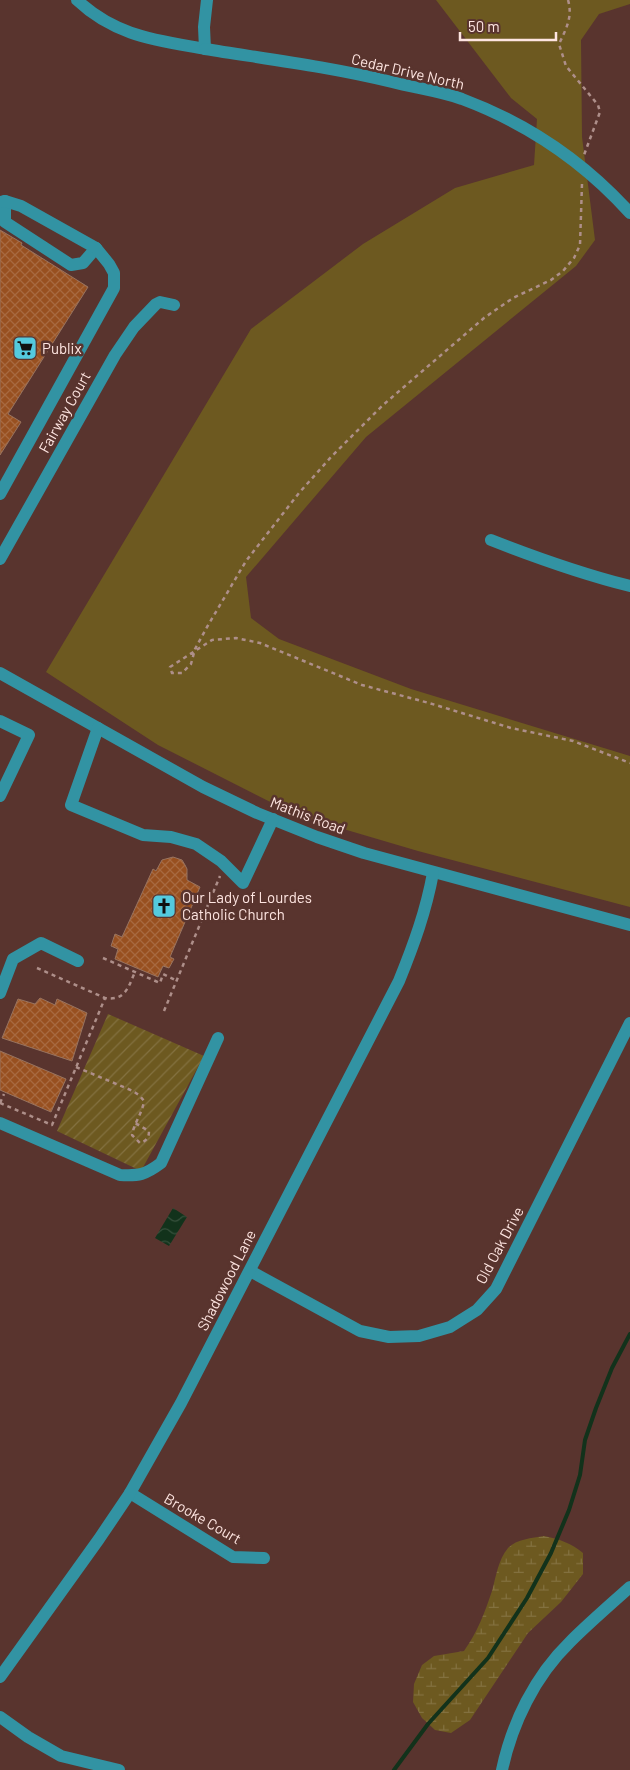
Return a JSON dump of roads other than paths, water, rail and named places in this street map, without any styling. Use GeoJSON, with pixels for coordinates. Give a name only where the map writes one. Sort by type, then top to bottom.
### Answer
{"type":"FeatureCollection","features":[{"type":"Feature","properties":{"kind":"street","name":"Cedar Drive North"},"geometry":{"type":"LineString","coordinates":[[77,0],[100,19],[128,33],[205,49],[381,79],[432,90],[460,99],[519,124],[544,140],[580,165],[630,213]]}},
{"type":"Feature","properties":{"kind":"street"},"geometry":{"type":"LineString","coordinates":[[205,49],[204,27],[207,0]]}},
{"type":"Feature","properties":{"kind":"street"},"geometry":{"type":"LineString","coordinates":[[0,494],[114,288],[114,273],[96,248],[21,206],[2,201],[4,222],[72,265],[83,262],[96,248]]}},
{"type":"Feature","properties":{"kind":"street","name":"Fairway Court"},"geometry":{"type":"LineString","coordinates":[[0,559],[96,386],[134,327],[156,304],[160,302],[174,305]]}},
{"type":"Feature","properties":{"kind":"street"},"geometry":{"type":"LineString","coordinates":[[491,540],[558,566],[630,586]]}},
{"type":"Feature","properties":{"kind":"street","name":"Mathis Road"},"geometry":{"type":"LineString","coordinates":[[0,673],[203,787],[273,820],[356,850],[630,925]]}},
{"type":"Feature","properties":{"kind":"street"},"geometry":{"type":"LineString","coordinates":[[0,721],[30,735],[0,796]]}},
{"type":"Feature","properties":{"kind":"street"},"geometry":{"type":"LineString","coordinates":[[98,728],[71,805],[143,835],[171,836],[196,844],[221,861],[243,882],[273,820]]}},
{"type":"Feature","properties":{"kind":"street","name":"Shadowood Lane"},"geometry":{"type":"LineString","coordinates":[[0,1678],[130,1493],[181,1403],[399,980],[419,931],[427,904],[433,872]]}},
{"type":"Feature","properties":{"kind":"street"},"geometry":{"type":"LineString","coordinates":[[0,994],[13,959],[41,943],[78,961]]}},
{"type":"Feature","properties":{"kind":"street","name":"Old Oak Drive"},"geometry":{"type":"LineString","coordinates":[[250,1271],[360,1331],[389,1337],[419,1336],[450,1327],[477,1310],[496,1289],[630,1023]]}},
{"type":"Feature","properties":{"kind":"street"},"geometry":{"type":"LineString","coordinates":[[0,1123],[120,1175],[138,1176],[144,1174],[161,1163],[218,1038]]}},
{"type":"Feature","properties":{"kind":"street","name":"Brooke Court"},"geometry":{"type":"LineString","coordinates":[[130,1493],[234,1557],[264,1558]]}},
{"type":"Feature","properties":{"kind":"street"},"geometry":{"type":"LineString","coordinates":[[502,1770],[510,1738],[519,1717],[541,1678],[570,1642],[630,1587]]}},
{"type":"Feature","properties":{"kind":"street"},"geometry":{"type":"LineString","coordinates":[[0,1717],[28,1737],[61,1756],[119,1770]]}},
{"type":"Feature","properties":{"kind":"water"},"geometry":{"type":"Polygon","coordinates":[[[173,1208],[187,1217],[169,1246],[155,1238],[173,1208]]]}},
{"type":"Feature","properties":{"kind":"waterway"},"geometry":{"type":"LineString","coordinates":[[394,1770],[428,1724],[488,1658],[527,1598],[551,1553],[569,1510],[580,1475],[585,1440],[596,1408],[612,1368],[630,1334]]}},
{"type":"Feature","properties":{"kind":"place","name":"Publix"},"geometry":{"type":"Point","coordinates":[25,348]}},
{"type":"Feature","properties":{"kind":"place","name":"Our Lady of Lourdes Catholic Church"},"geometry":{"type":"Point","coordinates":[164,906]}}]}
